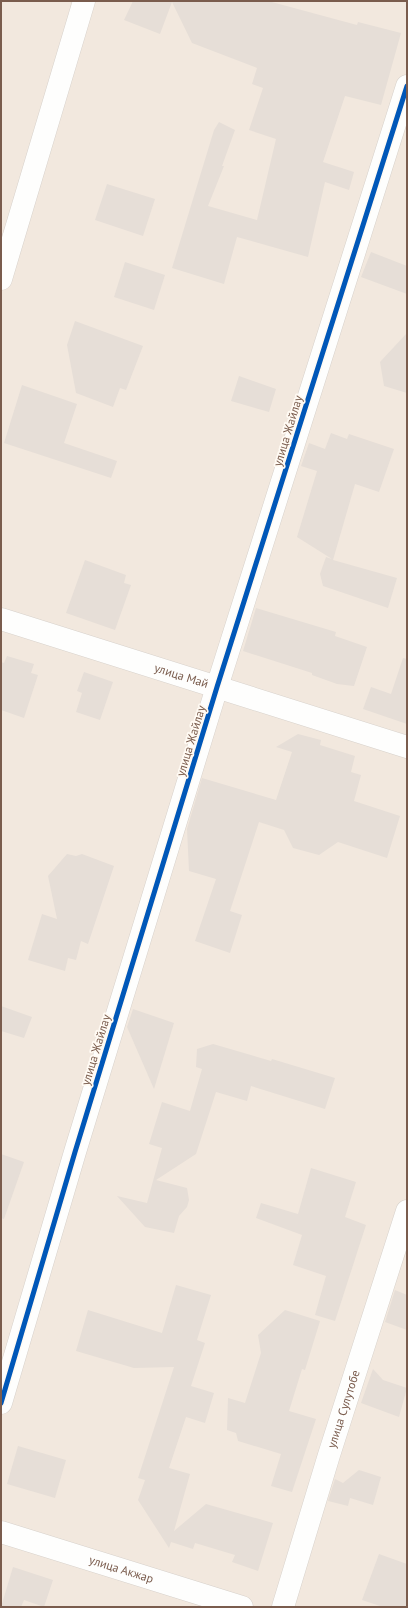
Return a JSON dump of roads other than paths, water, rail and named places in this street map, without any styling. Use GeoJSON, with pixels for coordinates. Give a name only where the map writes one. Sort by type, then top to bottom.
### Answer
{"type":"FeatureCollection","features":[{"type":"Feature","properties":{"kind":"street"},"geometry":{"type":"LineString","coordinates":[[1,279],[84,1]]}},
{"type":"Feature","properties":{"kind":"street","name":"улица Жайлау"},"geometry":{"type":"LineString","coordinates":[[1,1403],[75,1152],[217,687],[407,86]]}},
{"type":"Feature","properties":{"kind":"street","name":"улица Май"},"geometry":{"type":"LineString","coordinates":[[1,619],[407,746]]}},
{"type":"Feature","properties":{"kind":"street","name":"улица Сулутобе"},"geometry":{"type":"LineString","coordinates":[[283,1607],[329,1455],[407,1211]]}},
{"type":"Feature","properties":{"kind":"street","name":"улица Акжар"},"geometry":{"type":"LineString","coordinates":[[1,1532],[242,1607]]}}]}
